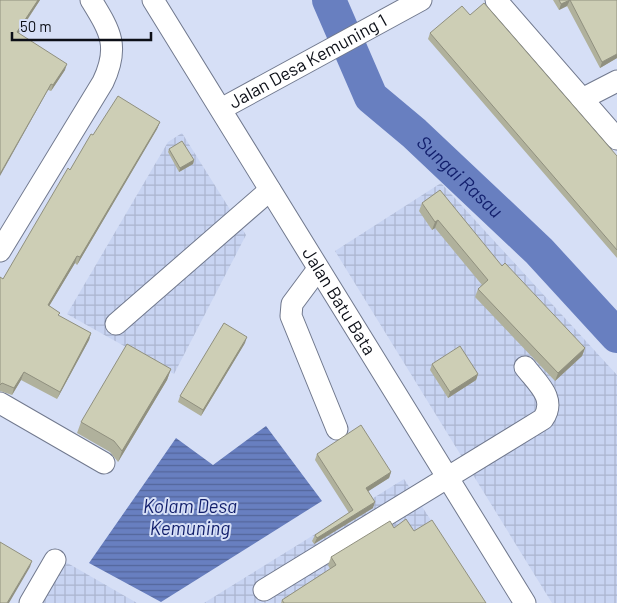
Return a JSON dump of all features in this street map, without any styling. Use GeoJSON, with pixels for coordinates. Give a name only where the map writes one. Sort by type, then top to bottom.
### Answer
{"type":"FeatureCollection","features":[{"type":"Feature","properties":{"kind":"street"},"geometry":{"type":"LineString","coordinates":[[0,251],[103,82],[111,65],[113,47],[107,26],[91,0]]}},
{"type":"Feature","properties":{"kind":"street","name":"Jalan Batu Bata"},"geometry":{"type":"LineString","coordinates":[[153,0],[524,603]]}},
{"type":"Feature","properties":{"kind":"street","name":"Jalan Desa Kemuning 1"},"geometry":{"type":"LineString","coordinates":[[221,109],[420,0]]}},
{"type":"Feature","properties":{"kind":"street"},"geometry":{"type":"LineString","coordinates":[[496,0],[617,139]]}},
{"type":"Feature","properties":{"kind":"street"},"geometry":{"type":"LineString","coordinates":[[582,99],[617,81]]}},
{"type":"Feature","properties":{"kind":"street"},"geometry":{"type":"LineString","coordinates":[[116,324],[270,190]]}},
{"type":"Feature","properties":{"kind":"street"},"geometry":{"type":"LineString","coordinates":[[318,268],[292,304],[291,316],[337,429]]}},
{"type":"Feature","properties":{"kind":"street"},"geometry":{"type":"LineString","coordinates":[[264,590],[447,476],[543,419],[549,410],[549,400],[525,367]]}},
{"type":"Feature","properties":{"kind":"street"},"geometry":{"type":"LineString","coordinates":[[0,404],[104,463]]}},
{"type":"Feature","properties":{"kind":"street"},"geometry":{"type":"LineString","coordinates":[[30,603],[55,560]]}},
{"type":"Feature","properties":{"kind":"shaded area"},"geometry":{"type":"Polygon","coordinates":[[[182,133],[246,235],[174,374],[67,314],[168,142],[182,133]]]}},
{"type":"Feature","properties":{"kind":"shaded area"},"geometry":{"type":"Polygon","coordinates":[[[441,183],[617,375],[617,603],[552,603],[335,251],[441,183]]]}},
{"type":"Feature","properties":{"kind":"shaded area"},"geometry":{"type":"Polygon","coordinates":[[[404,479],[485,603],[204,603],[404,479]]]}},
{"type":"Feature","properties":{"kind":"shaded area"},"geometry":{"type":"Polygon","coordinates":[[[64,561],[137,603],[39,603],[64,561]]]}},
{"type":"Feature","properties":{"kind":"water","name":"Kolam Desa Kemuning"},"geometry":{"type":"Polygon","coordinates":[[[266,426],[322,501],[161,602],[89,563],[176,438],[213,465],[266,426]]]}},
{"type":"Feature","properties":{"kind":"building"},"geometry":{"type":"Polygon","coordinates":[[[0,0],[38,0],[17,32],[67,64],[53,85],[51,84],[0,174],[0,0]]]}},
{"type":"Feature","properties":{"kind":"building"},"geometry":{"type":"Polygon","coordinates":[[[559,0],[570,0],[561,4],[559,0]]]}},
{"type":"Feature","properties":{"kind":"building"},"geometry":{"type":"Polygon","coordinates":[[[570,0],[617,0],[617,54],[602,62],[570,0]]]}},
{"type":"Feature","properties":{"kind":"building"},"geometry":{"type":"Polygon","coordinates":[[[484,3],[617,156],[617,250],[430,33],[462,6],[470,15],[484,3]]]}},
{"type":"Feature","properties":{"kind":"building"},"geometry":{"type":"Polygon","coordinates":[[[118,96],[160,122],[80,257],[77,256],[48,305],[60,313],[58,315],[91,333],[60,392],[24,372],[14,388],[2,383],[0,385],[0,277],[3,279],[68,168],[70,170],[91,134],[93,135],[118,96]]]}},
{"type":"Feature","properties":{"kind":"building"},"geometry":{"type":"Polygon","coordinates":[[[182,141],[194,160],[180,168],[169,149],[182,141]]]}},
{"type":"Feature","properties":{"kind":"building"},"geometry":{"type":"Polygon","coordinates":[[[440,190],[502,266],[505,263],[585,348],[558,373],[478,289],[488,280],[438,220],[435,222],[422,203],[440,190]]]}},
{"type":"Feature","properties":{"kind":"building"},"geometry":{"type":"Polygon","coordinates":[[[224,323],[247,337],[203,410],[180,396],[224,323]]]}},
{"type":"Feature","properties":{"kind":"building"},"geometry":{"type":"Polygon","coordinates":[[[127,344],[171,369],[122,451],[114,441],[81,422],[127,344]]]}},
{"type":"Feature","properties":{"kind":"building"},"geometry":{"type":"Polygon","coordinates":[[[460,346],[478,374],[450,392],[432,364],[460,346]]]}},
{"type":"Feature","properties":{"kind":"building"},"geometry":{"type":"Polygon","coordinates":[[[361,425],[391,472],[366,488],[375,502],[317,538],[315,535],[353,510],[317,454],[361,425]]]}},
{"type":"Feature","properties":{"kind":"building"},"geometry":{"type":"Polygon","coordinates":[[[406,519],[414,531],[432,520],[486,603],[284,603],[282,600],[336,565],[331,557],[390,521],[394,528],[406,519]]]}},
{"type":"Feature","properties":{"kind":"building"},"geometry":{"type":"Polygon","coordinates":[[[0,542],[32,561],[7,603],[0,603],[0,542]]]}},
{"type":"Feature","properties":{"kind":"waterway","name":"Sungai Rasau"},"geometry":{"type":"LineString","coordinates":[[329,0],[371,97],[414,133],[539,251],[617,336]]}}]}
